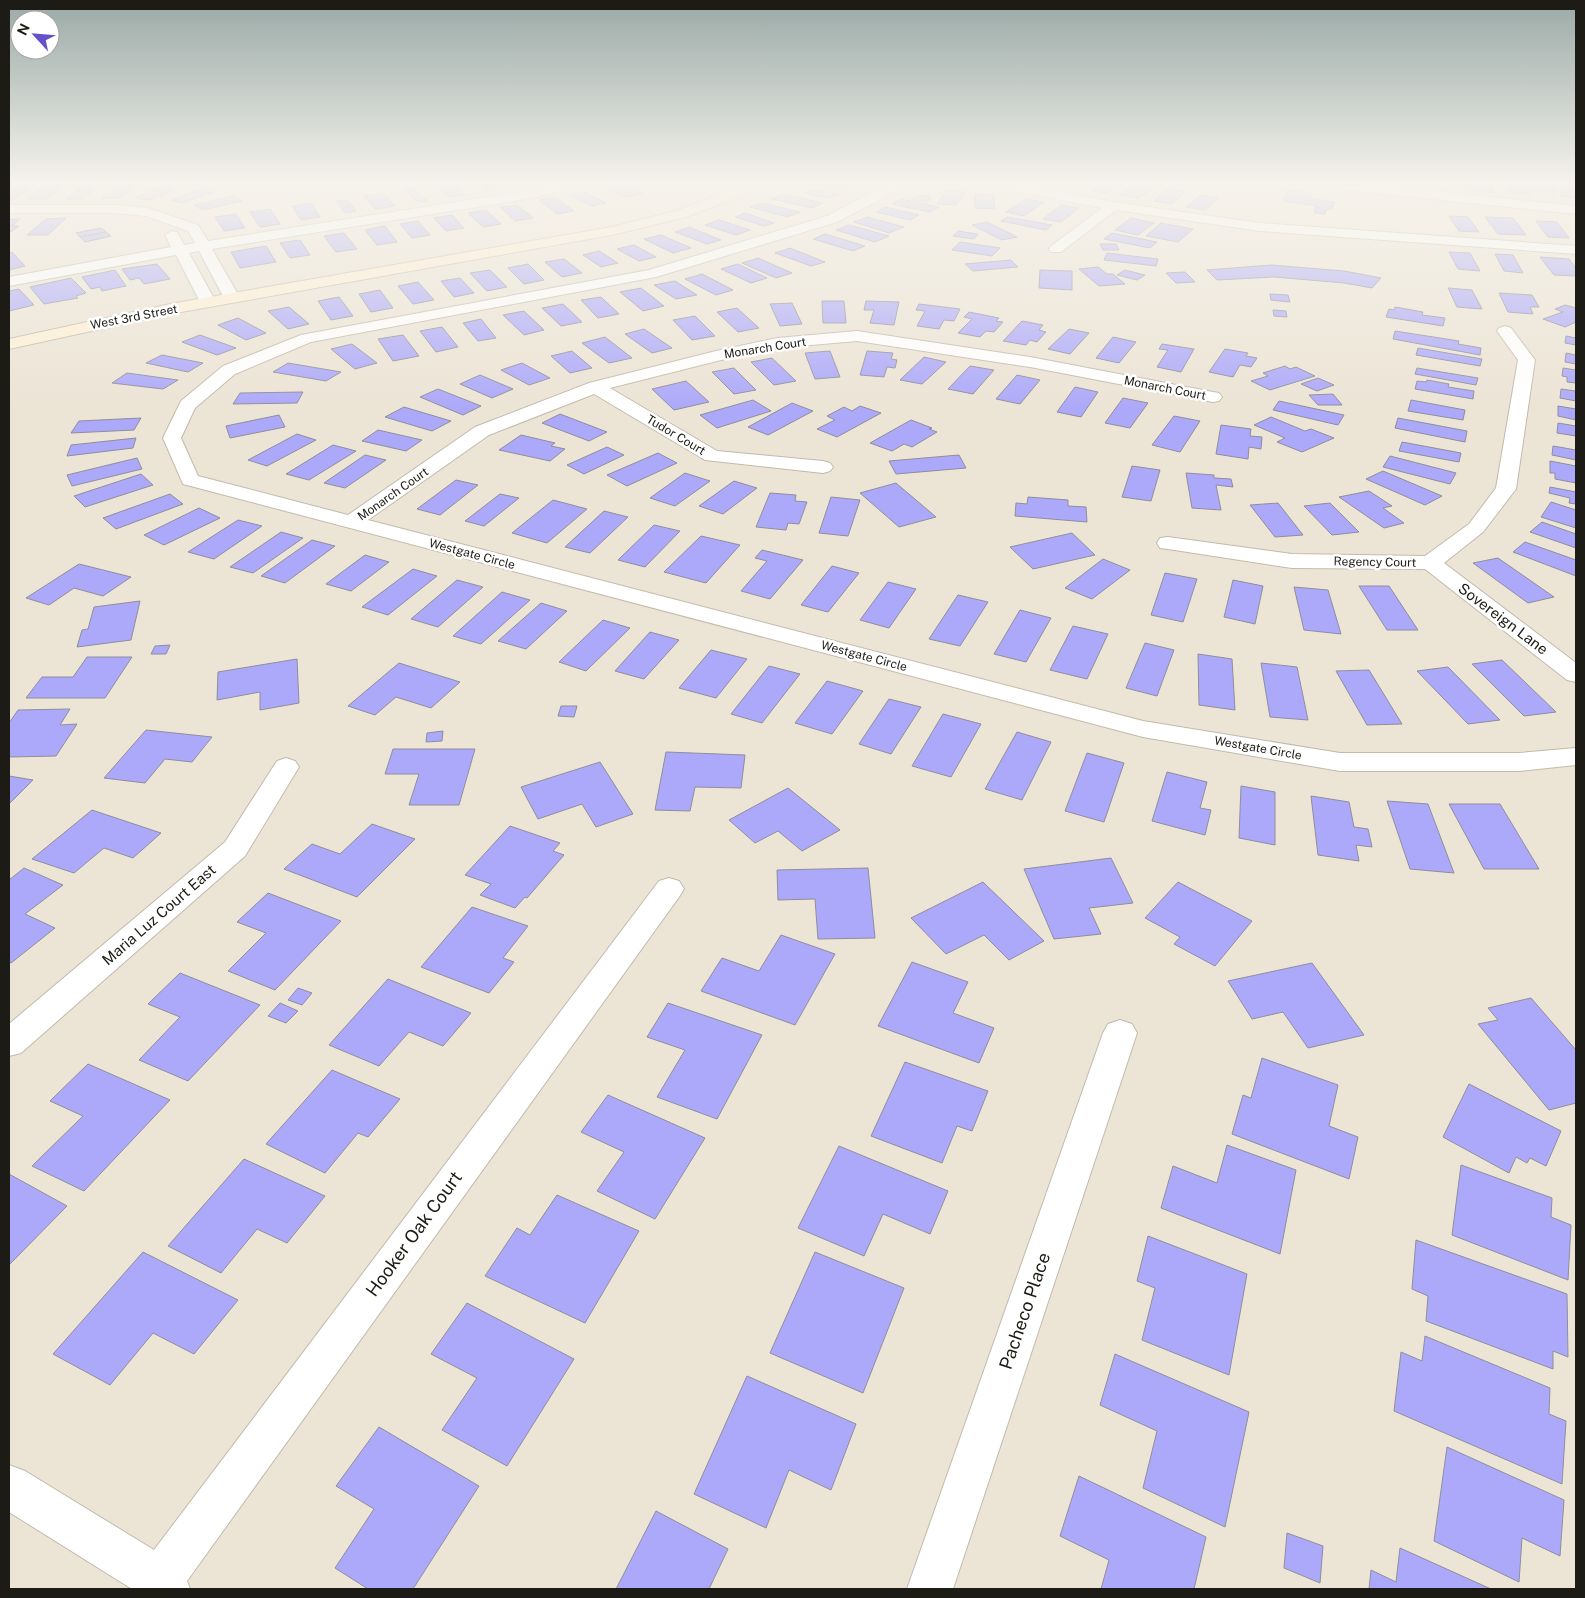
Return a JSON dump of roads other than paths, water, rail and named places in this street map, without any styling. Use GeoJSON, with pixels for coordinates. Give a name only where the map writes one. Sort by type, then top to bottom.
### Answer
{"type":"FeatureCollection","features":[{"type":"Feature","properties":{"kind":"main road","name":"West 3rd Street"},"geometry":{"type":"LineString","coordinates":[[9,344],[204,296],[396,260]]}},
{"type":"Feature","properties":{"kind":"main road","name":"West 3rd Street"},"geometry":{"type":"LineString","coordinates":[[229,291],[433,260]]}},
{"type":"Feature","properties":{"kind":"main road","name":"West 3rd Street"},"geometry":{"type":"LineString","coordinates":[[156,297],[204,296]]}},
{"type":"Feature","properties":{"kind":"street"},"geometry":{"type":"LineString","coordinates":[[9,282],[129,260]]}},
{"type":"Feature","properties":{"kind":"street"},"geometry":{"type":"LineString","coordinates":[[185,260],[204,296]]}},
{"type":"Feature","properties":{"kind":"street"},"geometry":{"type":"LineString","coordinates":[[210,260],[229,291]]}},
{"type":"Feature","properties":{"kind":"street","name":"Westgate Circle"},"geometry":{"type":"LineString","coordinates":[[701,260],[651,274],[308,338],[229,370],[187,406],[172,438],[190,480],[1143,729],[1340,762],[1518,762],[1576,757]]}},
{"type":"Feature","properties":{"kind":"street","name":"Regency Court"},"geometry":{"type":"LineString","coordinates":[[1168,542],[1292,561],[1430,563],[1476,528],[1506,489],[1527,360],[1506,331]]}},
{"type":"Feature","properties":{"kind":"street","name":"Monarch Court"},"geometry":{"type":"LineString","coordinates":[[352,522],[482,431],[596,387],[716,356],[777,343],[857,336],[1030,362],[1213,398]]}},
{"type":"Feature","properties":{"kind":"street","name":"Tudor Court"},"geometry":{"type":"LineString","coordinates":[[596,387],[712,456],[823,467]]}},
{"type":"Feature","properties":{"kind":"street","name":"Sovereign Lane"},"geometry":{"type":"LineString","coordinates":[[1430,563],[1576,674]]}},
{"type":"Feature","properties":{"kind":"street","name":"Maria Luz Court East"},"geometry":{"type":"LineString","coordinates":[[9,1043],[235,849],[286,767]]}},
{"type":"Feature","properties":{"kind":"street","name":"Hooker Oak Court"},"geometry":{"type":"LineString","coordinates":[[164,1584],[668,889]]}},
{"type":"Feature","properties":{"kind":"street","name":"Pacheco Place"},"geometry":{"type":"LineString","coordinates":[[930,1589],[1120,1033]]}},
{"type":"Feature","properties":{"kind":"street"},"geometry":{"type":"LineString","coordinates":[[9,1486],[164,1584]]}}]}
